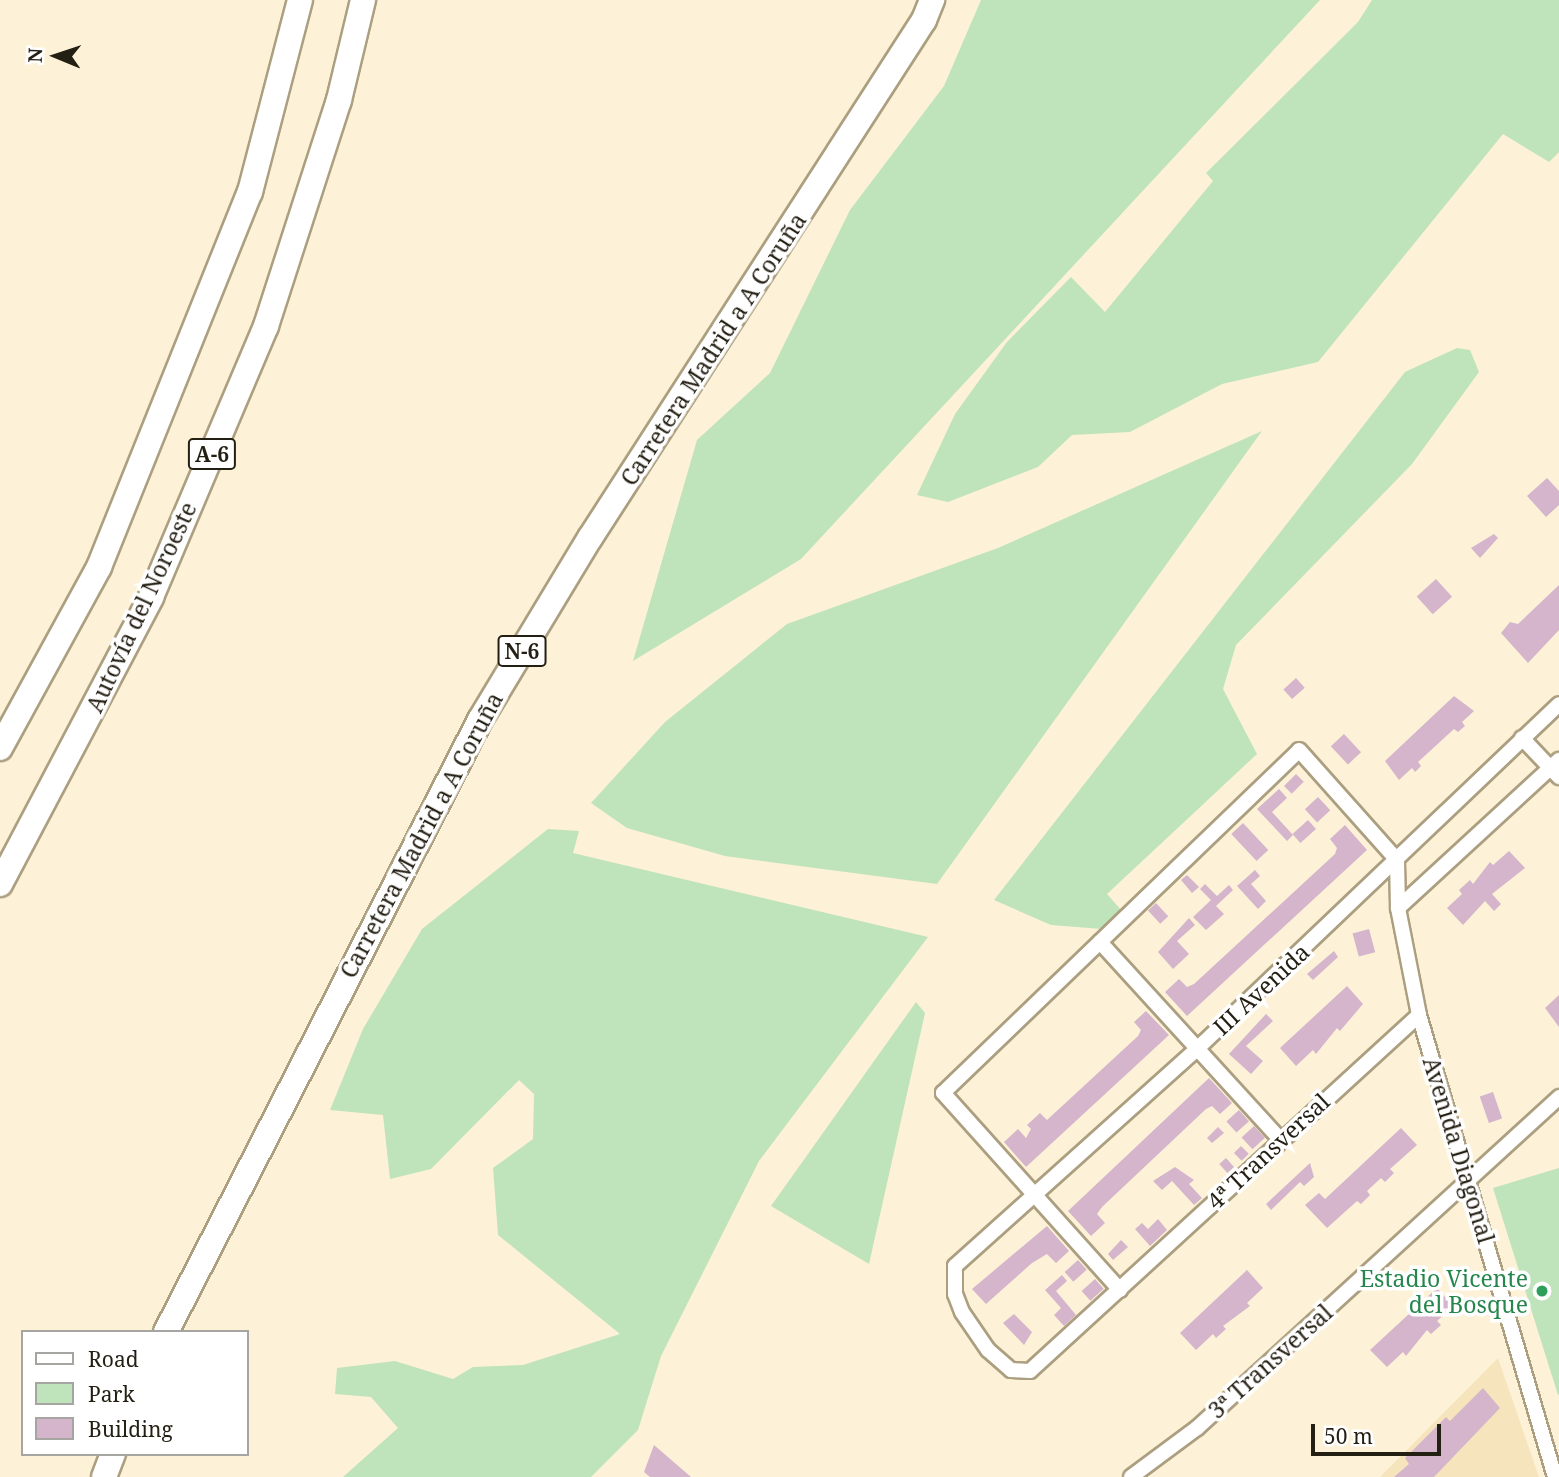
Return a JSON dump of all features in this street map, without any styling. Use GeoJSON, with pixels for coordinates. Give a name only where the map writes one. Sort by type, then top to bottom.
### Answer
{"type":"FeatureCollection","features":[{"type":"Feature","properties":{"kind":"highway","name":"A-6"},"geometry":{"type":"LineString","coordinates":[[0,748],[99,567],[244,205],[300,0]]}},
{"type":"Feature","properties":{"kind":"highway","name":"Autovía del Noroeste"},"geometry":{"type":"LineString","coordinates":[[0,884],[151,597],[266,326],[339,100],[363,0]]}},
{"type":"Feature","properties":{"kind":"highway","name":"Carretera Madrid a A Coruña"},"geometry":{"type":"LineString","coordinates":[[167,1330],[480,720],[590,538],[916,31],[932,0]]}},
{"type":"Feature","properties":{"kind":"highway"},"geometry":{"type":"LineString","coordinates":[[104,1477],[112,1456]]}},
{"type":"Feature","properties":{"kind":"street","name":"III Avenida"},"geometry":{"type":"LineString","coordinates":[[1019,1371],[1011,1370],[988,1350],[962,1312],[955,1294],[955,1266],[1199,1047],[1559,704]]}},
{"type":"Feature","properties":{"kind":"street"},"geometry":{"type":"LineString","coordinates":[[1398,908],[1556,768],[1522,738]]}},
{"type":"Feature","properties":{"kind":"street"},"geometry":{"type":"LineString","coordinates":[[1120,1290],[943,1093],[1299,750],[1397,860]]}},
{"type":"Feature","properties":{"kind":"street","name":"Avenida Diagonal"},"geometry":{"type":"LineString","coordinates":[[1397,860],[1398,908],[1419,1015],[1555,1477]]}},
{"type":"Feature","properties":{"kind":"street"},"geometry":{"type":"LineString","coordinates":[[1101,942],[1280,1139]]}},
{"type":"Feature","properties":{"kind":"street","name":"4ª Transversal"},"geometry":{"type":"LineString","coordinates":[[1019,1371],[1030,1371],[1280,1139],[1419,1015]]}},
{"type":"Feature","properties":{"kind":"street","name":"3ª Transversal"},"geometry":{"type":"LineString","coordinates":[[1131,1477],[1197,1428],[1559,1097]]}},
{"type":"Feature","properties":{"kind":"shaded area"},"geometry":{"type":"Polygon","coordinates":[[[1498,1358],[1539,1477],[1380,1477],[1498,1358]]]}},
{"type":"Feature","properties":{"kind":"green space"},"geometry":{"type":"Polygon","coordinates":[[[981,0],[1320,0],[801,559],[633,661],[697,440],[770,373],[850,210],[944,86],[981,0]]]}},
{"type":"Feature","properties":{"kind":"green space"},"geometry":{"type":"Polygon","coordinates":[[[1372,0],[1559,0],[1559,152],[1549,162],[1503,134],[1318,362],[1222,384],[1130,432],[1072,435],[1038,467],[948,502],[917,495],[955,414],[1007,342],[1071,277],[1105,312],[1213,181],[1206,173],[1358,22],[1372,0]]]}},
{"type":"Feature","properties":{"kind":"green space"},"geometry":{"type":"Polygon","coordinates":[[[1457,348],[1470,350],[1479,372],[1412,464],[1236,645],[1223,689],[1257,754],[1107,894],[1122,911],[1102,929],[1051,925],[994,900],[1405,372],[1457,348]]]}},
{"type":"Feature","properties":{"kind":"green space"},"geometry":{"type":"Polygon","coordinates":[[[1262,431],[937,884],[725,856],[627,828],[591,803],[665,722],[787,624],[998,548],[1262,431]]]}},
{"type":"Feature","properties":{"kind":"green space"},"geometry":{"type":"Polygon","coordinates":[[[548,829],[579,831],[573,853],[928,937],[759,1161],[661,1356],[638,1430],[591,1477],[343,1477],[398,1428],[371,1397],[335,1394],[337,1368],[395,1361],[453,1379],[473,1367],[523,1365],[620,1334],[498,1235],[493,1168],[533,1139],[534,1094],[519,1080],[431,1169],[390,1179],[383,1115],[330,1110],[363,1029],[422,929],[548,829]]]}},
{"type":"Feature","properties":{"kind":"green space"},"geometry":{"type":"Polygon","coordinates":[[[916,1002],[925,1013],[869,1264],[771,1206],[916,1002]]]}},
{"type":"Feature","properties":{"kind":"green space","name":"Estadio Vicente del Bosque"},"geometry":{"type":"Polygon","coordinates":[[[1559,1168],[1559,1394],[1558,1395],[1493,1188],[1559,1168]]]}},
{"type":"Feature","properties":{"kind":"building"},"geometry":{"type":"Polygon","coordinates":[[[1547,478],[1559,491],[1559,505],[1546,517],[1527,496],[1547,478]]]}},
{"type":"Feature","properties":{"kind":"building"},"geometry":{"type":"Polygon","coordinates":[[[1494,534],[1498,538],[1480,558],[1471,548],[1494,534]]]}},
{"type":"Feature","properties":{"kind":"building"},"geometry":{"type":"Polygon","coordinates":[[[1436,579],[1452,597],[1433,614],[1417,596],[1436,579]]]}},
{"type":"Feature","properties":{"kind":"building"},"geometry":{"type":"Polygon","coordinates":[[[1559,585],[1559,630],[1528,663],[1501,633],[1510,622],[1518,624],[1559,585]]]}},
{"type":"Feature","properties":{"kind":"building"},"geometry":{"type":"Polygon","coordinates":[[[1296,678],[1305,688],[1292,699],[1283,689],[1296,678]]]}},
{"type":"Feature","properties":{"kind":"building"},"geometry":{"type":"Polygon","coordinates":[[[1454,696],[1474,711],[1462,722],[1465,726],[1458,732],[1454,729],[1418,762],[1421,766],[1415,772],[1412,768],[1399,780],[1385,761],[1454,696]]]}},
{"type":"Feature","properties":{"kind":"building"},"geometry":{"type":"Polygon","coordinates":[[[1344,734],[1361,752],[1348,765],[1331,746],[1344,734]]]}},
{"type":"Feature","properties":{"kind":"building"},"geometry":{"type":"Polygon","coordinates":[[[1296,774],[1304,782],[1292,794],[1284,786],[1296,774]]]}},
{"type":"Feature","properties":{"kind":"building"},"geometry":{"type":"Polygon","coordinates":[[[1279,789],[1287,798],[1272,812],[1293,835],[1287,841],[1257,809],[1279,789]]]}},
{"type":"Feature","properties":{"kind":"building"},"geometry":{"type":"Polygon","coordinates":[[[1318,797],[1330,810],[1317,822],[1305,809],[1318,797]]]}},
{"type":"Feature","properties":{"kind":"building"},"geometry":{"type":"Polygon","coordinates":[[[1308,820],[1316,829],[1300,843],[1292,834],[1308,820]]]}},
{"type":"Feature","properties":{"kind":"building"},"geometry":{"type":"Polygon","coordinates":[[[1243,823],[1268,850],[1257,861],[1231,834],[1243,823]]]}},
{"type":"Feature","properties":{"kind":"building"},"geometry":{"type":"Polygon","coordinates":[[[1345,825],[1367,850],[1187,1016],[1165,992],[1179,979],[1187,987],[1194,984],[1335,854],[1337,848],[1330,839],[1345,825]]]}},
{"type":"Feature","properties":{"kind":"building"},"geometry":{"type":"Polygon","coordinates":[[[1509,851],[1525,868],[1492,894],[1501,904],[1494,911],[1485,901],[1463,925],[1447,908],[1462,894],[1459,890],[1470,880],[1473,884],[1490,862],[1493,865],[1509,851]]]}},
{"type":"Feature","properties":{"kind":"building"},"geometry":{"type":"Polygon","coordinates":[[[1255,870],[1260,876],[1251,884],[1266,901],[1258,909],[1237,886],[1255,870]]]}},
{"type":"Feature","properties":{"kind":"building"},"geometry":{"type":"Polygon","coordinates":[[[1187,875],[1199,887],[1192,893],[1181,880],[1187,875]]]}},
{"type":"Feature","properties":{"kind":"building"},"geometry":{"type":"Polygon","coordinates":[[[1205,884],[1217,896],[1229,885],[1233,890],[1216,906],[1224,914],[1206,930],[1193,917],[1211,900],[1200,889],[1205,884]]]}},
{"type":"Feature","properties":{"kind":"building"},"geometry":{"type":"Polygon","coordinates":[[[1156,903],[1168,916],[1160,924],[1148,911],[1156,903]]]}},
{"type":"Feature","properties":{"kind":"building"},"geometry":{"type":"Polygon","coordinates":[[[1189,918],[1195,925],[1177,941],[1189,954],[1173,969],[1158,952],[1189,918]]]}},
{"type":"Feature","properties":{"kind":"building"},"geometry":{"type":"Polygon","coordinates":[[[1369,929],[1375,952],[1359,957],[1353,933],[1369,929]]]}},
{"type":"Feature","properties":{"kind":"building"},"geometry":{"type":"Polygon","coordinates":[[[1334,951],[1338,957],[1313,980],[1307,974],[1334,951]]]}},
{"type":"Feature","properties":{"kind":"building"},"geometry":{"type":"Polygon","coordinates":[[[1347,986],[1363,1004],[1340,1031],[1337,1028],[1316,1054],[1313,1050],[1296,1066],[1280,1048],[1347,986]]]}},
{"type":"Feature","properties":{"kind":"building"},"geometry":{"type":"Polygon","coordinates":[[[1559,995],[1559,1027],[1545,1008],[1559,995]]]}},
{"type":"Feature","properties":{"kind":"building"},"geometry":{"type":"Polygon","coordinates":[[[1146,1011],[1169,1035],[1026,1167],[1004,1142],[1018,1129],[1026,1138],[1031,1129],[1027,1125],[1040,1113],[1047,1120],[1138,1036],[1141,1030],[1134,1022],[1146,1011]]]}},
{"type":"Feature","properties":{"kind":"building"},"geometry":{"type":"Polygon","coordinates":[[[1266,1014],[1273,1021],[1246,1046],[1263,1061],[1251,1074],[1229,1054],[1266,1014]]]}},
{"type":"Feature","properties":{"kind":"building"},"geometry":{"type":"Polygon","coordinates":[[[1209,1078],[1232,1103],[1220,1114],[1212,1106],[1206,1109],[1102,1207],[1097,1214],[1105,1223],[1091,1236],[1068,1211],[1209,1078]]]}},
{"type":"Feature","properties":{"kind":"building"},"geometry":{"type":"Polygon","coordinates":[[[1493,1092],[1502,1118],[1489,1123],[1480,1097],[1493,1092]]]}},
{"type":"Feature","properties":{"kind":"building"},"geometry":{"type":"Polygon","coordinates":[[[1239,1110],[1249,1121],[1236,1133],[1226,1121],[1239,1110]]]}},
{"type":"Feature","properties":{"kind":"building"},"geometry":{"type":"Polygon","coordinates":[[[1254,1126],[1265,1138],[1252,1149],[1242,1138],[1254,1126]]]}},
{"type":"Feature","properties":{"kind":"building"},"geometry":{"type":"Polygon","coordinates":[[[1218,1127],[1224,1133],[1212,1143],[1207,1138],[1218,1127]]]}},
{"type":"Feature","properties":{"kind":"building"},"geometry":{"type":"Polygon","coordinates":[[[1401,1128],[1417,1145],[1390,1169],[1394,1173],[1385,1182],[1381,1178],[1367,1191],[1370,1195],[1361,1204],[1357,1201],[1327,1228],[1305,1205],[1319,1193],[1325,1199],[1401,1128]]]}},
{"type":"Feature","properties":{"kind":"building"},"geometry":{"type":"Polygon","coordinates":[[[1241,1146],[1249,1154],[1242,1161],[1234,1153],[1241,1146]]]}},
{"type":"Feature","properties":{"kind":"building"},"geometry":{"type":"Polygon","coordinates":[[[1226,1158],[1234,1167],[1227,1173],[1219,1164],[1226,1158]]]}},
{"type":"Feature","properties":{"kind":"building"},"geometry":{"type":"Polygon","coordinates":[[[1310,1163],[1314,1177],[1304,1186],[1300,1182],[1271,1210],[1266,1204],[1310,1163]]]}},
{"type":"Feature","properties":{"kind":"building"},"geometry":{"type":"Polygon","coordinates":[[[1175,1167],[1194,1180],[1189,1184],[1202,1198],[1194,1205],[1172,1181],[1162,1190],[1153,1181],[1175,1167]]]}},
{"type":"Feature","properties":{"kind":"building"},"geometry":{"type":"Polygon","coordinates":[[[1158,1219],[1167,1230],[1150,1246],[1135,1229],[1142,1223],[1148,1229],[1158,1219]]]}},
{"type":"Feature","properties":{"kind":"building"},"geometry":{"type":"Polygon","coordinates":[[[1047,1226],[1069,1251],[1056,1263],[1047,1254],[1032,1263],[986,1304],[972,1289],[1047,1226]]]}},
{"type":"Feature","properties":{"kind":"building"},"geometry":{"type":"Polygon","coordinates":[[[1121,1240],[1128,1247],[1113,1260],[1108,1254],[1121,1240]]]}},
{"type":"Feature","properties":{"kind":"building"},"geometry":{"type":"Polygon","coordinates":[[[1078,1260],[1087,1270],[1073,1282],[1065,1272],[1078,1260]]]}},
{"type":"Feature","properties":{"kind":"building"},"geometry":{"type":"Polygon","coordinates":[[[1247,1270],[1263,1288],[1247,1303],[1250,1306],[1223,1326],[1226,1329],[1216,1338],[1213,1334],[1196,1350],[1180,1333],[1247,1270]]]}},
{"type":"Feature","properties":{"kind":"building"},"geometry":{"type":"Polygon","coordinates":[[[1062,1275],[1067,1281],[1056,1291],[1076,1315],[1064,1326],[1054,1315],[1061,1308],[1045,1290],[1062,1275]]]}},
{"type":"Feature","properties":{"kind":"building"},"geometry":{"type":"Polygon","coordinates":[[[1095,1279],[1104,1289],[1090,1301],[1082,1291],[1095,1279]]]}},
{"type":"Feature","properties":{"kind":"building"},"geometry":{"type":"Polygon","coordinates":[[[1437,1288],[1453,1306],[1437,1321],[1441,1325],[1431,1334],[1427,1330],[1406,1356],[1403,1352],[1387,1367],[1370,1350],[1437,1288]]]}},
{"type":"Feature","properties":{"kind":"building"},"geometry":{"type":"Polygon","coordinates":[[[1014,1314],[1032,1332],[1024,1345],[1003,1323],[1014,1314]]]}},
{"type":"Feature","properties":{"kind":"building"},"geometry":{"type":"Polygon","coordinates":[[[1483,1388],[1500,1408],[1434,1477],[1394,1477],[1409,1464],[1405,1458],[1446,1417],[1450,1421],[1483,1388]]]}},
{"type":"Feature","properties":{"kind":"building"},"geometry":{"type":"Polygon","coordinates":[[[654,1445],[691,1477],[650,1477],[644,1472],[654,1445]]]}},
{"type":"Feature","properties":{"kind":"place","name":"Estadio Vicente del Bosque"},"geometry":{"type":"Point","coordinates":[1542,1291]}}]}
